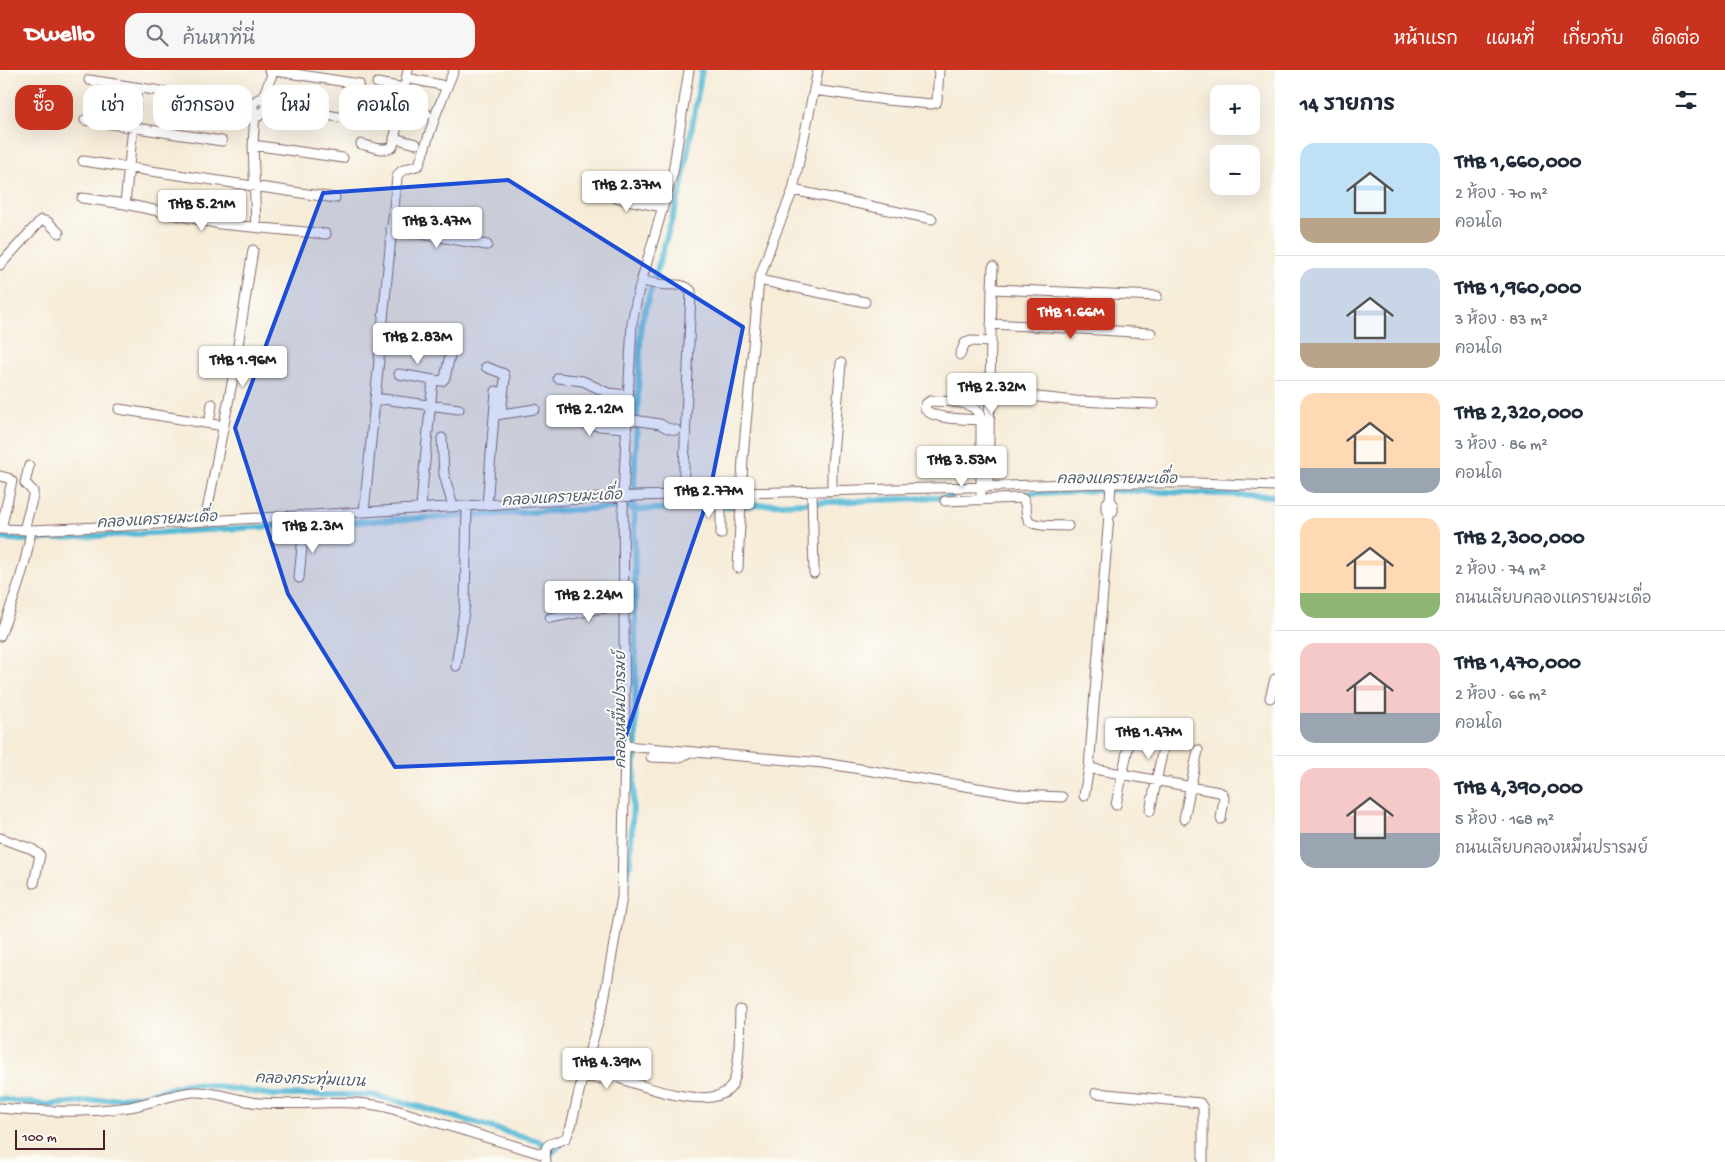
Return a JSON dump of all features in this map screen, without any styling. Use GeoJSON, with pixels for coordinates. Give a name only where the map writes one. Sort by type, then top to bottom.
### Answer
{"type":"FeatureCollection","features":[{"type":"Feature","properties":{"kind":"street"},"geometry":{"type":"LineString","coordinates":[[268,85],[272,70],[359,84]]}},
{"type":"Feature","properties":{"kind":"street"},"geometry":{"type":"LineString","coordinates":[[364,512],[391,229],[399,172],[420,165],[436,111],[454,70]]}},
{"type":"Feature","properties":{"kind":"street"},"geometry":{"type":"LineString","coordinates":[[0,1108],[44,1112],[115,1109],[182,1093],[197,1092],[218,1094],[262,1103],[363,1103],[386,1107],[546,1153],[550,1143],[564,1140],[568,1136],[588,1072],[603,1006],[622,897],[630,747],[624,604],[627,501],[632,422],[628,395],[632,323],[635,306],[649,282],[663,207],[673,172],[689,70]]}},
{"type":"Feature","properties":{"kind":"street"},"geometry":{"type":"LineString","coordinates":[[738,568],[740,499],[760,280],[771,245],[793,190],[818,70]]}},
{"type":"Feature","properties":{"kind":"street"},"geometry":{"type":"LineString","coordinates":[[814,90],[932,104],[936,103],[937,100],[939,70]]}},
{"type":"Feature","properties":{"kind":"street"},"geometry":{"type":"LineString","coordinates":[[407,74],[440,85]]}},
{"type":"Feature","properties":{"kind":"street"},"geometry":{"type":"LineString","coordinates":[[89,80],[119,85]]}},
{"type":"Feature","properties":{"kind":"street"},"geometry":{"type":"LineString","coordinates":[[377,83],[388,85]]}},
{"type":"Feature","properties":{"kind":"street"},"geometry":{"type":"LineString","coordinates":[[143,89],[254,108],[259,116],[262,113]]}},
{"type":"Feature","properties":{"kind":"street"},"geometry":{"type":"LineString","coordinates":[[256,227],[253,145],[254,101],[262,102]]}},
{"type":"Feature","properties":{"kind":"street"},"geometry":{"type":"LineString","coordinates":[[143,129],[222,141]]}},
{"type":"Feature","properties":{"kind":"street"},"geometry":{"type":"LineString","coordinates":[[125,204],[133,130]]}},
{"type":"Feature","properties":{"kind":"street"},"geometry":{"type":"LineString","coordinates":[[361,144],[385,150],[390,149],[393,146],[396,130]]}},
{"type":"Feature","properties":{"kind":"street"},"geometry":{"type":"LineString","coordinates":[[394,138],[416,144]]}},
{"type":"Feature","properties":{"kind":"street"},"geometry":{"type":"LineString","coordinates":[[253,145],[343,158]]}},
{"type":"Feature","properties":{"kind":"street"},"geometry":{"type":"LineString","coordinates":[[83,161],[335,198]]}},
{"type":"Feature","properties":{"kind":"street"},"geometry":{"type":"LineString","coordinates":[[793,190],[932,220]]}},
{"type":"Feature","properties":{"kind":"street"},"geometry":{"type":"LineString","coordinates":[[597,192],[663,207]]}},
{"type":"Feature","properties":{"kind":"street"},"geometry":{"type":"LineString","coordinates":[[82,198],[125,204],[220,224],[326,234]]}},
{"type":"Feature","properties":{"kind":"street"},"geometry":{"type":"LineString","coordinates":[[0,265],[41,220],[48,222],[59,233]]}},
{"type":"Feature","properties":{"kind":"street"},"geometry":{"type":"LineString","coordinates":[[391,229],[487,245]]}},
{"type":"Feature","properties":{"kind":"street"},"geometry":{"type":"LineString","coordinates":[[205,521],[224,426],[253,250]]}},
{"type":"Feature","properties":{"kind":"street"},"geometry":{"type":"LineString","coordinates":[[982,492],[990,392],[993,267]]}},
{"type":"Feature","properties":{"kind":"street"},"geometry":{"type":"LineString","coordinates":[[760,280],[865,302]]}},
{"type":"Feature","properties":{"kind":"street"},"geometry":{"type":"LineString","coordinates":[[649,282],[688,287],[691,292],[683,495]]}},
{"type":"Feature","properties":{"kind":"street"},"geometry":{"type":"LineString","coordinates":[[992,289],[1158,296]]}},
{"type":"Feature","properties":{"kind":"street"},"geometry":{"type":"LineString","coordinates":[[991,324],[1151,333]]}},
{"type":"Feature","properties":{"kind":"street"},"geometry":{"type":"LineString","coordinates":[[960,356],[962,347],[971,341],[991,342]]}},
{"type":"Feature","properties":{"kind":"street"},"geometry":{"type":"LineString","coordinates":[[399,374],[442,381],[445,378],[450,356]]}},
{"type":"Feature","properties":{"kind":"street"},"geometry":{"type":"LineString","coordinates":[[832,491],[832,466],[841,363]]}},
{"type":"Feature","properties":{"kind":"street"},"geometry":{"type":"LineString","coordinates":[[486,367],[504,374],[505,379],[497,414],[486,505]]}},
{"type":"Feature","properties":{"kind":"street"},"geometry":{"type":"LineString","coordinates":[[558,378],[582,381],[608,393],[628,395]]}},
{"type":"Feature","properties":{"kind":"street"},"geometry":{"type":"LineString","coordinates":[[421,508],[433,380]]}},
{"type":"Feature","properties":{"kind":"street"},"geometry":{"type":"LineString","coordinates":[[496,391],[497,414]]}},
{"type":"Feature","properties":{"kind":"street"},"geometry":{"type":"LineString","coordinates":[[990,392],[1076,401],[1154,404]]}},
{"type":"Feature","properties":{"kind":"street"},"geometry":{"type":"LineString","coordinates":[[375,398],[459,409]]}},
{"type":"Feature","properties":{"kind":"street"},"geometry":{"type":"LineString","coordinates":[[981,420],[939,416],[927,412],[925,409],[926,404],[930,400],[960,404],[974,407],[980,412],[981,420],[982,492]]}},
{"type":"Feature","properties":{"kind":"street"},"geometry":{"type":"LineString","coordinates":[[209,423],[212,404]]}},
{"type":"Feature","properties":{"kind":"street"},"geometry":{"type":"LineString","coordinates":[[959,418],[960,404]]}},
{"type":"Feature","properties":{"kind":"street"},"geometry":{"type":"LineString","coordinates":[[119,409],[224,426]]}},
{"type":"Feature","properties":{"kind":"street"},"geometry":{"type":"LineString","coordinates":[[497,414],[535,409]]}},
{"type":"Feature","properties":{"kind":"street"},"geometry":{"type":"LineString","coordinates":[[557,419],[599,426],[632,422],[660,424],[676,430]]}},
{"type":"Feature","properties":{"kind":"street"},"geometry":{"type":"LineString","coordinates":[[442,438],[444,474],[453,507]]}},
{"type":"Feature","properties":{"kind":"street"},"geometry":{"type":"LineString","coordinates":[[0,636],[19,582],[29,534],[33,491],[25,483],[25,479],[29,466]]}},
{"type":"Feature","properties":{"kind":"street"},"geometry":{"type":"LineString","coordinates":[[0,476],[12,481],[1,529],[29,534],[205,521],[304,525],[345,532]]}},
{"type":"Feature","properties":{"kind":"street"},"geometry":{"type":"LineString","coordinates":[[304,525],[364,512],[453,507],[467,512],[486,505],[627,501],[683,495],[721,500],[812,498],[832,491],[1110,491],[1196,483],[1275,486]]}},
{"type":"Feature","properties":{"kind":"street"},"geometry":{"type":"LineString","coordinates":[[1084,796],[1089,768],[1109,515],[1106,510],[1106,504],[1110,491]]}},
{"type":"Feature","properties":{"kind":"street"},"geometry":{"type":"LineString","coordinates":[[945,501],[982,492],[1023,499],[1030,522],[1037,525],[1068,526]]}},
{"type":"Feature","properties":{"kind":"street"},"geometry":{"type":"LineString","coordinates":[[812,498],[814,573]]}},
{"type":"Feature","properties":{"kind":"street"},"geometry":{"type":"LineString","coordinates":[[721,500],[721,534]]}},
{"type":"Feature","properties":{"kind":"street"},"geometry":{"type":"LineString","coordinates":[[456,666],[465,604],[467,512]]}},
{"type":"Feature","properties":{"kind":"street"},"geometry":{"type":"LineString","coordinates":[[299,578],[304,525]]}},
{"type":"Feature","properties":{"kind":"street"},"geometry":{"type":"LineString","coordinates":[[550,618],[624,604]]}},
{"type":"Feature","properties":{"kind":"street"},"geometry":{"type":"LineString","coordinates":[[1270,698],[1275,679]]}},
{"type":"Feature","properties":{"kind":"street"},"geometry":{"type":"LineString","coordinates":[[1116,805],[1130,738]]}},
{"type":"Feature","properties":{"kind":"street"},"geometry":{"type":"LineString","coordinates":[[1150,811],[1164,744]]}},
{"type":"Feature","properties":{"kind":"street"},"geometry":{"type":"LineString","coordinates":[[630,747],[822,763],[1021,795],[1062,797]]}},
{"type":"Feature","properties":{"kind":"street"},"geometry":{"type":"LineString","coordinates":[[1184,819],[1198,750]]}},
{"type":"Feature","properties":{"kind":"street"},"geometry":{"type":"LineString","coordinates":[[651,757],[678,758],[690,752]]}},
{"type":"Feature","properties":{"kind":"street"},"geometry":{"type":"LineString","coordinates":[[1089,768],[1223,794],[1221,819]]}},
{"type":"Feature","properties":{"kind":"street"},"geometry":{"type":"LineString","coordinates":[[0,838],[32,848],[40,855],[34,884]]}},
{"type":"Feature","properties":{"kind":"street"},"geometry":{"type":"LineString","coordinates":[[588,1072],[614,1076],[649,1089],[688,1097],[699,1098],[726,1093],[736,1077],[740,1010]]}},
{"type":"Feature","properties":{"kind":"street"},"geometry":{"type":"LineString","coordinates":[[1096,1093],[1200,1103],[1203,1108],[1203,1162]]}},
{"type":"Feature","properties":{"kind":"highlighted area"},"geometry":{"type":"Polygon","coordinates":[[[508,180],[743,327],[709,496],[618,758],[395,767],[288,594],[235,428],[323,193],[508,180]]]}},
{"type":"Feature","properties":{"kind":"waterway","name":"คลองหมื่นปรารมย์"},"geometry":{"type":"LineString","coordinates":[[625,888],[630,862],[636,743],[634,486],[641,324],[681,189],[702,70]]}},
{"type":"Feature","properties":{"kind":"waterway","name":"คลองแครายมะเดื่อ"},"geometry":{"type":"LineString","coordinates":[[1014,494],[1109,490],[1275,496]]}},
{"type":"Feature","properties":{"kind":"waterway","name":"คลองแครายมะเดื่อ"},"geometry":{"type":"LineString","coordinates":[[0,538],[23,540],[627,507],[634,510],[952,497]]}},
{"type":"Feature","properties":{"kind":"waterway","name":"คลองกระทุ่มแบน"},"geometry":{"type":"LineString","coordinates":[[0,1099],[48,1105],[141,1096],[187,1084],[207,1085],[273,1095],[372,1095],[538,1141],[549,1149]]}},
{"type":"Feature","properties":{"kind":"waterway","name":"คลองกระทุ่มแบน"},"geometry":{"type":"LineString","coordinates":[[549,1162],[548,1157],[565,1140]]}}]}
